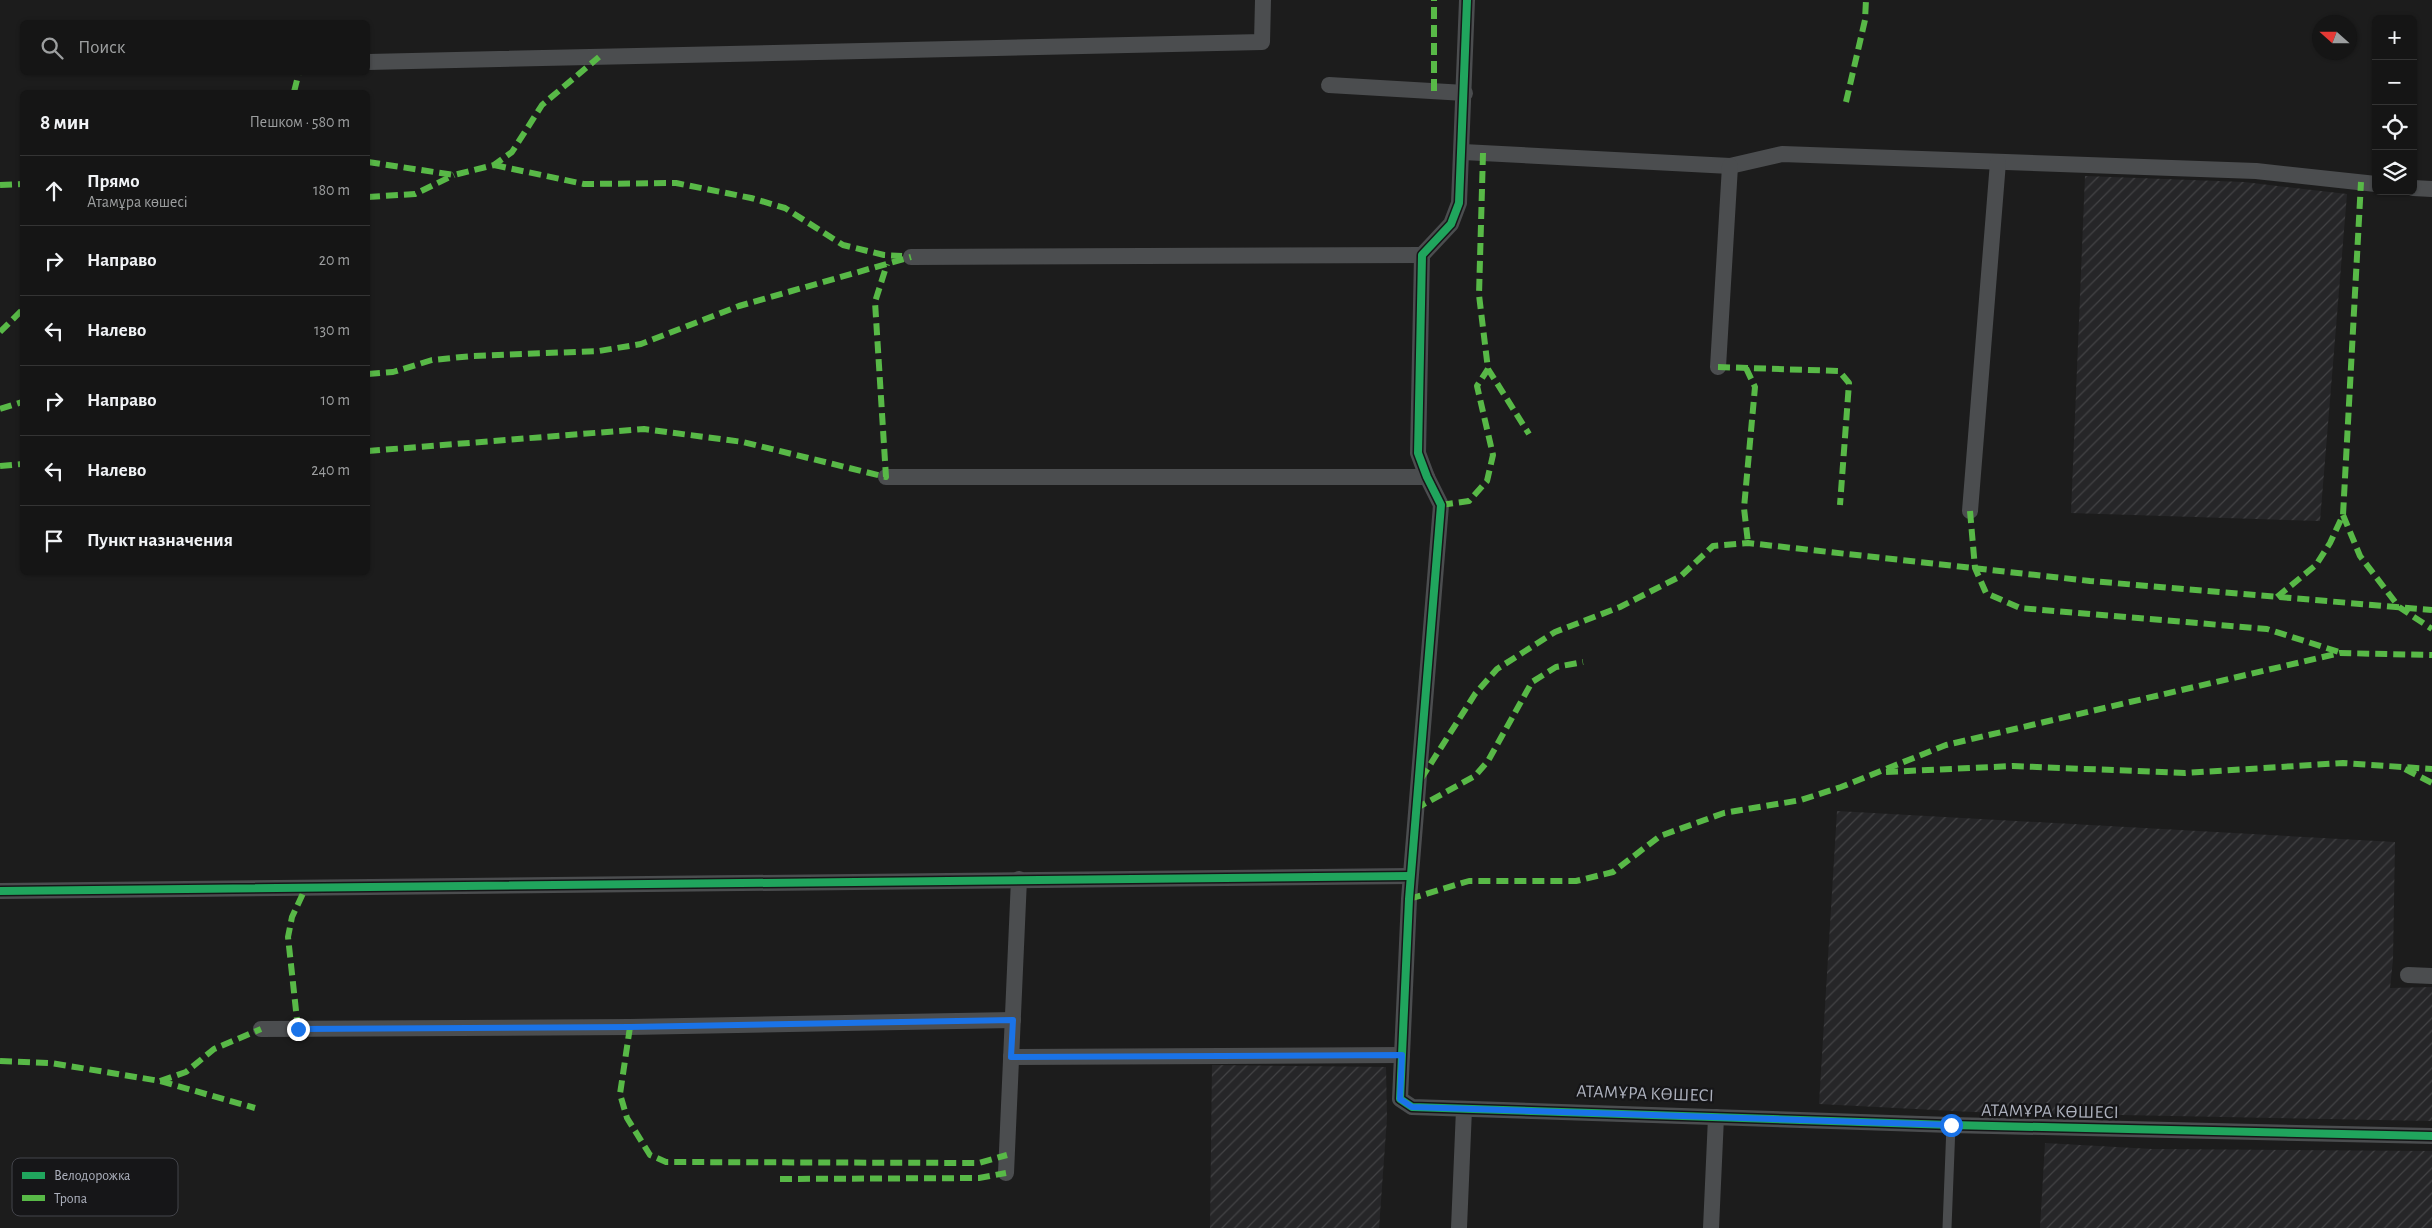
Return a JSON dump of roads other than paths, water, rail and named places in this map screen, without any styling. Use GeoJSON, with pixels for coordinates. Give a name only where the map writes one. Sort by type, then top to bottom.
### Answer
{"type":"FeatureCollection","features":[{"type":"Feature","properties":{"kind":"street"},"geometry":{"type":"LineString","coordinates":[[370,62],[1262,42],[1263,0]]}},
{"type":"Feature","properties":{"kind":"street"},"geometry":{"type":"LineString","coordinates":[[1011,1057],[1402,1055],[1410,876],[1441,504],[1427,477],[1418,453],[1422,255],[1451,224],[1459,203],[1463,152],[1467,0]]}},
{"type":"Feature","properties":{"kind":"street"},"geometry":{"type":"LineString","coordinates":[[1329,86],[1464,93]]}},
{"type":"Feature","properties":{"kind":"street"},"geometry":{"type":"LineString","coordinates":[[1463,152],[1730,166],[1782,154],[2256,171],[2372,184]]}},
{"type":"Feature","properties":{"kind":"street"},"geometry":{"type":"LineString","coordinates":[[1970,511],[1998,162]]}},
{"type":"Feature","properties":{"kind":"street"},"geometry":{"type":"LineString","coordinates":[[1718,367],[1730,166]]}},
{"type":"Feature","properties":{"kind":"street"},"geometry":{"type":"LineString","coordinates":[[2417,188],[2432,190]]}},
{"type":"Feature","properties":{"kind":"street"},"geometry":{"type":"LineString","coordinates":[[911,257],[1422,255]]}},
{"type":"Feature","properties":{"kind":"street"},"geometry":{"type":"LineString","coordinates":[[886,477],[1427,477]]}},
{"type":"Feature","properties":{"kind":"street"},"geometry":{"type":"LineString","coordinates":[[0,891],[1410,876]]}},
{"type":"Feature","properties":{"kind":"street"},"geometry":{"type":"LineString","coordinates":[[1006,1173],[1019,879]]}},
{"type":"Feature","properties":{"kind":"street"},"geometry":{"type":"LineString","coordinates":[[2408,975],[2432,976]]}},
{"type":"Feature","properties":{"kind":"street"},"geometry":{"type":"LineString","coordinates":[[261,1029],[620,1027],[1013,1020]]}},
{"type":"Feature","properties":{"kind":"street","name":"АТАМҰРА КӨШЕСІ"},"geometry":{"type":"LineString","coordinates":[[1402,1055],[1400,1099],[1412,1107],[1951,1125],[2432,1136]]}},
{"type":"Feature","properties":{"kind":"street"},"geometry":{"type":"LineString","coordinates":[[1459,1228],[1464,1109]]}},
{"type":"Feature","properties":{"kind":"street"},"geometry":{"type":"LineString","coordinates":[[1711,1228],[1716,1116]]}},
{"type":"Feature","properties":{"kind":"lane"},"geometry":{"type":"LineString","coordinates":[[1947,1228],[1951,1125]]}}]}
